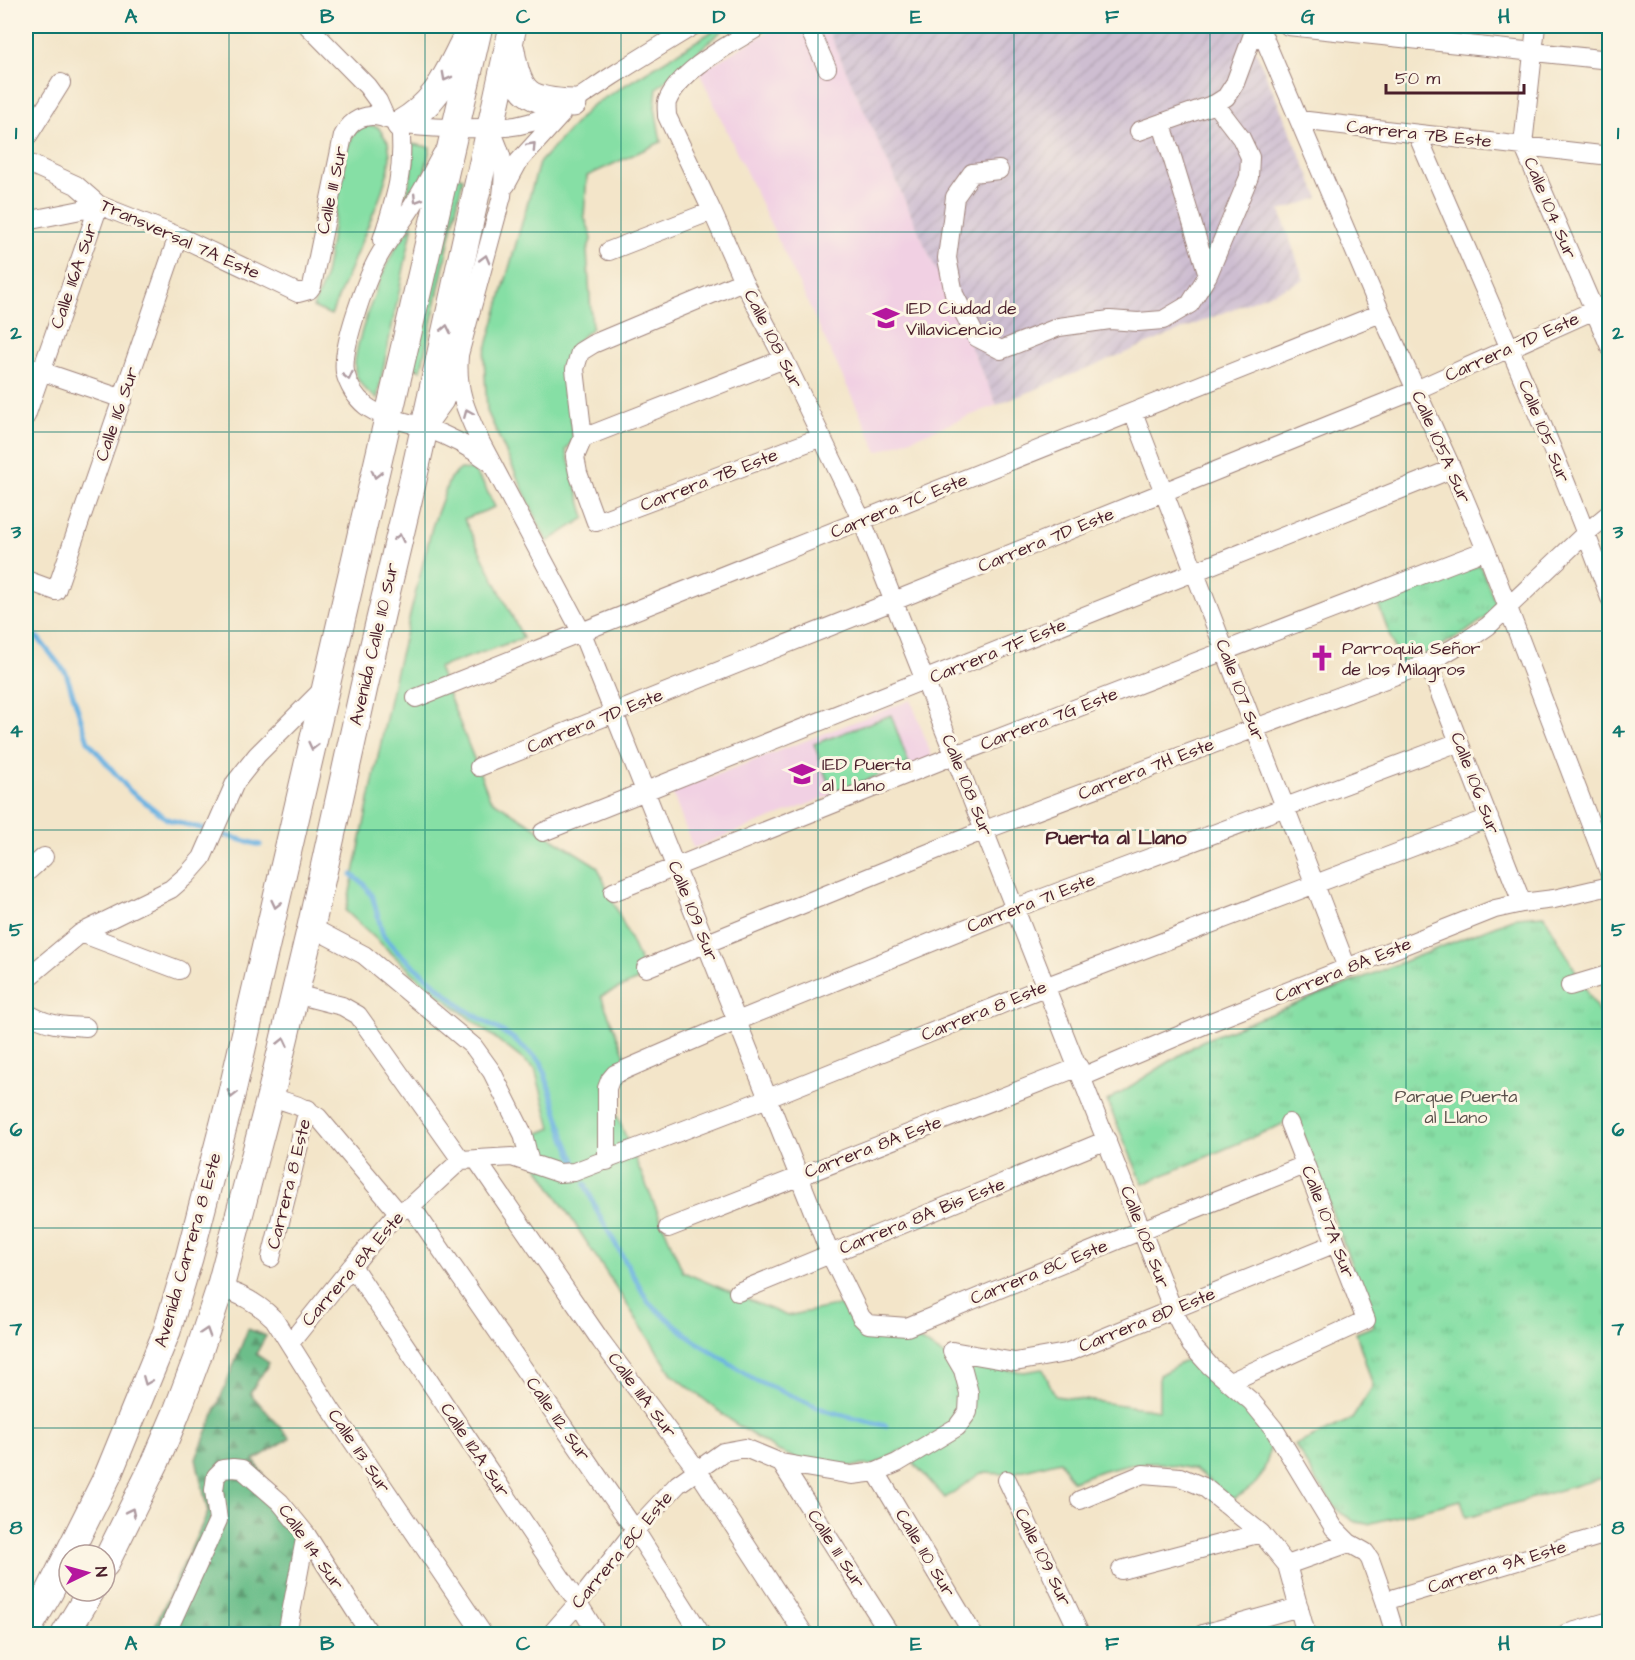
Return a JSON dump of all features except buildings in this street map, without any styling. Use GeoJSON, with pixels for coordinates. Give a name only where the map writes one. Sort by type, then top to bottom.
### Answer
{"type":"FeatureCollection","features":[{"type":"Feature","properties":{"kind":"highway"},"geometry":{"type":"LineString","coordinates":[[393,121],[418,112],[433,98],[473,26]]}},
{"type":"Feature","properties":{"kind":"highway","name":"Avenida Calle 110 Sur"},"geometry":{"type":"LineString","coordinates":[[289,847],[479,26]]}},
{"type":"Feature","properties":{"kind":"highway"},"geometry":{"type":"LineString","coordinates":[[511,34],[516,77],[525,92],[547,101],[573,103]]}},
{"type":"Feature","properties":{"kind":"highway","name":"Avenida Calle 110 Sur"},"geometry":{"type":"LineString","coordinates":[[311,927],[511,34]]}},
{"type":"Feature","properties":{"kind":"highway","name":"Avenida Carrera 8 Este"},"geometry":{"type":"LineString","coordinates":[[26,1632],[49,1593],[108,1475],[167,1331],[189,1258],[231,1096],[289,847]]}},
{"type":"Feature","properties":{"kind":"highway"},"geometry":{"type":"LineString","coordinates":[[115,1543],[156,1461],[176,1414],[220,1288],[270,1098],[311,927]]}},
{"type":"Feature","properties":{"kind":"highway"},"geometry":{"type":"LineString","coordinates":[[65,1635],[84,1603]]}},
{"type":"Feature","properties":{"kind":"street"},"geometry":{"type":"LineString","coordinates":[[308,26],[367,86],[393,121],[402,142],[401,171],[393,207],[374,266]]}},
{"type":"Feature","properties":{"kind":"street"},"geometry":{"type":"LineString","coordinates":[[393,121],[455,129],[526,125],[542,120],[573,103],[693,26]]}},
{"type":"Feature","properties":{"kind":"street","name":"Calle 108 Sur"},"geometry":{"type":"LineString","coordinates":[[760,26],[697,65],[675,88],[666,104],[667,116],[743,281],[784,359],[862,521],[1173,1310],[1191,1345],[1210,1366],[1252,1402],[1274,1429],[1334,1528],[1349,1543],[1365,1552],[1370,1559],[1395,1635]]}},
{"type":"Feature","properties":{"kind":"street"},"geometry":{"type":"LineString","coordinates":[[808,26],[827,68]]}},
{"type":"Feature","properties":{"kind":"street"},"geometry":{"type":"LineString","coordinates":[[1139,131],[1215,104],[1226,97],[1235,83],[1257,26]]}},
{"type":"Feature","properties":{"kind":"street","name":"Calle 105A Sur"},"geometry":{"type":"LineString","coordinates":[[1257,26],[1486,550],[1610,875]]}},
{"type":"Feature","properties":{"kind":"street"},"geometry":{"type":"LineString","coordinates":[[1288,26],[1610,60]]}},
{"type":"Feature","properties":{"kind":"street","name":"Calle 104 Sur"},"geometry":{"type":"LineString","coordinates":[[1536,26],[1523,145],[1601,306],[1610,347]]}},
{"type":"Feature","properties":{"kind":"street"},"geometry":{"type":"LineString","coordinates":[[26,140],[61,83]]}},
{"type":"Feature","properties":{"kind":"street"},"geometry":{"type":"LineString","coordinates":[[502,196],[519,161],[573,103]]}},
{"type":"Feature","properties":{"kind":"street"},"geometry":{"type":"LineString","coordinates":[[999,170],[972,172],[955,197],[947,258],[954,294],[976,337],[1001,350],[1059,327],[1110,320],[1138,322],[1163,320],[1190,304],[1208,275],[1249,177],[1250,157],[1241,138],[1215,104]]}},
{"type":"Feature","properties":{"kind":"street","name":"Calle 111 Sur"},"geometry":{"type":"LineString","coordinates":[[306,292],[312,286],[343,136],[352,122],[363,118],[373,116],[393,121]]}},
{"type":"Feature","properties":{"kind":"street","name":"Carrera 7B Este"},"geometry":{"type":"LineString","coordinates":[[1299,120],[1610,156]]}},
{"type":"Feature","properties":{"kind":"street"},"geometry":{"type":"LineString","coordinates":[[1162,124],[1208,275]]}},
{"type":"Feature","properties":{"kind":"street","name":"Avenida Calle 110 Sur"},"geometry":{"type":"LineString","coordinates":[[424,427],[444,402],[450,388],[502,196],[503,160],[490,128]]}},
{"type":"Feature","properties":{"kind":"street","name":"Avenida Calle 110 Sur"},"geometry":{"type":"LineString","coordinates":[[389,417],[360,401],[350,387],[345,371],[347,346],[366,284],[374,266],[422,191],[455,129]]}},
{"type":"Feature","properties":{"kind":"street","name":"Calle 105 Sur"},"geometry":{"type":"LineString","coordinates":[[1417,134],[1586,532],[1610,598]]}},
{"type":"Feature","properties":{"kind":"street","name":"Transversal 7A Este"},"geometry":{"type":"LineString","coordinates":[[26,162],[76,185],[99,205],[178,236],[298,293],[306,292]]}},
{"type":"Feature","properties":{"kind":"street"},"geometry":{"type":"LineString","coordinates":[[26,221],[99,205]]}},
{"type":"Feature","properties":{"kind":"street","name":"Calle 116A Sur"},"geometry":{"type":"LineString","coordinates":[[26,416],[33,369],[99,205]]}},
{"type":"Feature","properties":{"kind":"street"},"geometry":{"type":"LineString","coordinates":[[609,251],[712,211]]}},
{"type":"Feature","properties":{"kind":"street","name":"Calle 116 Sur"},"geometry":{"type":"LineString","coordinates":[[26,580],[56,591],[178,236]]}},
{"type":"Feature","properties":{"kind":"street"},"geometry":{"type":"LineString","coordinates":[[743,281],[593,344],[580,352],[575,369],[583,438],[784,359]]}},
{"type":"Feature","properties":{"kind":"street","name":"Carrera 7D Este"},"geometry":{"type":"LineString","coordinates":[[479,767],[1416,390],[1601,306]]}},
{"type":"Feature","properties":{"kind":"street","name":"Carrera 7C Este"},"geometry":{"type":"LineString","coordinates":[[416,698],[1381,314]]}},
{"type":"Feature","properties":{"kind":"street","name":"Calle 109 Sur"},"geometry":{"type":"LineString","coordinates":[[459,356],[458,371],[467,412],[582,633],[830,1254],[861,1317],[868,1323],[907,1327]]}},
{"type":"Feature","properties":{"kind":"street"},"geometry":{"type":"LineString","coordinates":[[33,369],[123,399]]}},
{"type":"Feature","properties":{"kind":"street","name":"Calle 107 Sur"},"geometry":{"type":"LineString","coordinates":[[1133,412],[1347,968]]}},
{"type":"Feature","properties":{"kind":"street","name":"Calle 109 Sur"},"geometry":{"type":"LineString","coordinates":[[389,417],[424,427],[453,439],[475,451],[494,466]]}},
{"type":"Feature","properties":{"kind":"street","name":"Carrera 7B Este"},"geometry":{"type":"LineString","coordinates":[[583,438],[575,457],[578,473],[596,522],[822,437]]}},
{"type":"Feature","properties":{"kind":"street","name":"Carrera 7F Este"},"geometry":{"type":"LineString","coordinates":[[543,832],[1452,469]]}},
{"type":"Feature","properties":{"kind":"street","name":"Carrera 7H Este"},"geometry":{"type":"LineString","coordinates":[[646,968],[985,830],[1428,663],[1475,635],[1509,607],[1586,532],[1610,513]]}},
{"type":"Feature","properties":{"kind":"street","name":"Carrera 7G Este"},"geometry":{"type":"LineString","coordinates":[[613,892],[955,755],[1486,550]]}},
{"type":"Feature","properties":{"kind":"street","name":"Calle 106 Sur"},"geometry":{"type":"LineString","coordinates":[[1428,663],[1522,903]]}},
{"type":"Feature","properties":{"kind":"street"},"geometry":{"type":"LineString","coordinates":[[26,979],[81,933],[171,889],[187,875],[202,858],[235,783],[257,756],[327,686]]}},
{"type":"Feature","properties":{"kind":"street","name":"Carrera 7I Este"},"geometry":{"type":"LineString","coordinates":[[607,1161],[607,1088],[615,1074],[737,1021],[1016,908],[1459,742]]}},
{"type":"Feature","properties":{"kind":"street","name":"Carrera 8 Este"},"geometry":{"type":"LineString","coordinates":[[469,1159],[512,1157],[559,1173],[574,1172],[607,1161],[1047,986],[1489,818]]}},
{"type":"Feature","properties":{"kind":"street"},"geometry":{"type":"LineString","coordinates":[[26,873],[44,857]]}},
{"type":"Feature","properties":{"kind":"street","name":"Carrera 8A Este"},"geometry":{"type":"LineString","coordinates":[[668,1228],[799,1176],[1211,1022],[1495,909],[1610,886]]}},
{"type":"Feature","properties":{"kind":"street"},"geometry":{"type":"LineString","coordinates":[[311,927],[364,955],[474,1047],[492,1072],[523,1134],[530,1163]]}},
{"type":"Feature","properties":{"kind":"street"},"geometry":{"type":"LineString","coordinates":[[81,933],[179,970]]}},
{"type":"Feature","properties":{"kind":"street"},"geometry":{"type":"LineString","coordinates":[[1570,986],[1610,974]]}},
{"type":"Feature","properties":{"kind":"street","name":"Calle 111A Sur"},"geometry":{"type":"LineString","coordinates":[[295,994],[342,1006],[358,1015],[469,1159],[698,1471],[804,1635]]}},
{"type":"Feature","properties":{"kind":"street"},"geometry":{"type":"LineString","coordinates":[[26,1012],[35,1018],[58,1026],[86,1027]]}},
{"type":"Feature","properties":{"kind":"street","name":"Calle 112 Sur"},"geometry":{"type":"LineString","coordinates":[[270,1098],[308,1109],[318,1117],[405,1209],[635,1530],[701,1635]]}},
{"type":"Feature","properties":{"kind":"street","name":"Carrera 8 Este"},"geometry":{"type":"LineString","coordinates":[[271,1258],[308,1109]]}},
{"type":"Feature","properties":{"kind":"street","name":"Calle 107A Sur"},"geometry":{"type":"LineString","coordinates":[[1230,1382],[1366,1320],[1289,1123]]}},
{"type":"Feature","properties":{"kind":"street","name":"Carrera 8A Bis Este"},"geometry":{"type":"LineString","coordinates":[[738,1292],[1107,1140]]}},
{"type":"Feature","properties":{"kind":"street","name":"Carrera 8A Este"},"geometry":{"type":"LineString","coordinates":[[290,1343],[352,1266],[405,1209],[469,1159]]}},
{"type":"Feature","properties":{"kind":"street","name":"Carrera 8C Este"},"geometry":{"type":"LineString","coordinates":[[907,1327],[1305,1165]]}},
{"type":"Feature","properties":{"kind":"street","name":"Carrera 8D Este"},"geometry":{"type":"LineString","coordinates":[[876,1472],[897,1463],[957,1427],[968,1412],[969,1393],[963,1370],[952,1351],[1015,1362],[1066,1353],[1336,1243]]}},
{"type":"Feature","properties":{"kind":"street","name":"Calle 112A Sur"},"geometry":{"type":"LineString","coordinates":[[352,1266],[578,1603],[597,1635]]}},
{"type":"Feature","properties":{"kind":"street","name":"Calle 113 Sur"},"geometry":{"type":"LineString","coordinates":[[220,1288],[248,1298],[263,1307],[274,1319],[330,1408],[483,1635]]}},
{"type":"Feature","properties":{"kind":"street","name":"Carrera 8C Este"},"geometry":{"type":"LineString","coordinates":[[551,1635],[635,1530],[678,1484],[723,1452],[745,1448],[781,1463],[852,1475],[876,1472]]}},
{"type":"Feature","properties":{"kind":"street","name":"Calle 111 Sur"},"geometry":{"type":"LineString","coordinates":[[781,1463],[890,1635]]}},
{"type":"Feature","properties":{"kind":"street","name":"Calle 114 Sur"},"geometry":{"type":"LineString","coordinates":[[166,1635],[218,1520],[214,1490],[216,1476],[223,1469],[242,1469],[280,1502],[306,1534],[370,1635]]}},
{"type":"Feature","properties":{"kind":"street","name":"Calle 110 Sur"},"geometry":{"type":"LineString","coordinates":[[876,1472],[973,1635]]}},
{"type":"Feature","properties":{"kind":"street"},"geometry":{"type":"LineString","coordinates":[[1080,1500],[1143,1474],[1180,1477],[1204,1486],[1261,1533],[1287,1565],[1306,1635]]}},
{"type":"Feature","properties":{"kind":"street","name":"Calle 109 Sur"},"geometry":{"type":"LineString","coordinates":[[1006,1480],[1080,1635]]}},
{"type":"Feature","properties":{"kind":"street"},"geometry":{"type":"LineString","coordinates":[[1121,1570],[1261,1533]]}},
{"type":"Feature","properties":{"kind":"street","name":"Carrera 9A Este"},"geometry":{"type":"LineString","coordinates":[[1385,1601],[1610,1533]]}},
{"type":"Feature","properties":{"kind":"street"},"geometry":{"type":"LineString","coordinates":[[287,1635],[306,1534]]}},
{"type":"Feature","properties":{"kind":"street"},"geometry":{"type":"LineString","coordinates":[[1287,1565],[1349,1543]]}},
{"type":"Feature","properties":{"kind":"street"},"geometry":{"type":"LineString","coordinates":[[1203,1635],[1299,1607]]}},
{"type":"Feature","properties":{"kind":"street"},"geometry":{"type":"LineString","coordinates":[[1565,1635],[1610,1621]]}},
{"type":"Feature","properties":{"kind":"shaded area","name":"IED Ciudad de Villavicencio"},"geometry":{"type":"Polygon","coordinates":[[[778,26],[826,26],[997,405],[878,452],[699,72],[778,26]]]}},
{"type":"Feature","properties":{"kind":"shaded area"},"geometry":{"type":"Polygon","coordinates":[[[826,26],[1245,26],[1319,198],[1280,211],[1304,280],[997,405],[826,26]]]}},
{"type":"Feature","properties":{"kind":"shaded area","name":"IED Puerta al Llano"},"geometry":{"type":"Polygon","coordinates":[[[911,700],[932,757],[693,848],[672,792],[911,700]]]}},
{"type":"Feature","properties":{"kind":"green space"},"geometry":{"type":"Polygon","coordinates":[[[721,26],[727,26],[657,88],[655,107],[661,142],[587,176],[584,216],[592,237],[587,251],[592,328],[574,344],[566,359],[573,440],[566,450],[585,518],[547,542],[487,411],[484,356],[539,163],[591,106],[721,26]]]}},
{"type":"Feature","properties":{"kind":"green space"},"geometry":{"type":"Polygon","coordinates":[[[358,126],[378,127],[388,142],[389,168],[380,197],[331,315],[313,307],[324,281],[346,150],[358,126]]]}},
{"type":"Feature","properties":{"kind":"green space"},"geometry":{"type":"Polygon","coordinates":[[[412,144],[430,147],[425,172],[405,205],[413,163],[412,144]]]}},
{"type":"Feature","properties":{"kind":"green space"},"geometry":{"type":"Polygon","coordinates":[[[452,175],[463,178],[421,370],[410,367],[452,175]]]}},
{"type":"Feature","properties":{"kind":"green space"},"geometry":{"type":"Polygon","coordinates":[[[413,224],[377,399],[363,387],[358,379],[355,359],[369,310],[389,261],[413,224]]]}},
{"type":"Feature","properties":{"kind":"green space"},"geometry":{"type":"Polygon","coordinates":[[[461,469],[473,470],[483,483],[495,507],[464,519],[523,638],[438,668],[490,799],[597,866],[647,976],[601,996],[632,1073],[604,1085],[683,1272],[787,1316],[840,1305],[858,1328],[879,1335],[906,1335],[925,1343],[941,1354],[971,1364],[1024,1372],[1043,1369],[1055,1396],[1159,1410],[1159,1375],[1187,1360],[1233,1392],[1254,1417],[1271,1444],[1264,1470],[1250,1489],[1233,1499],[1194,1469],[1160,1463],[1130,1464],[1072,1481],[1060,1461],[1008,1474],[981,1473],[945,1498],[902,1450],[874,1465],[849,1466],[809,1464],[776,1450],[734,1423],[672,1374],[521,1141],[551,1128],[535,1069],[421,981],[346,911],[395,675],[432,527],[450,478],[461,469]]]}},
{"type":"Feature","properties":{"kind":"green space"},"geometry":{"type":"Polygon","coordinates":[[[1480,565],[1498,609],[1464,633],[1429,652],[1400,663],[1377,601],[1480,565]]]}},
{"type":"Feature","properties":{"kind":"green space"},"geometry":{"type":"Polygon","coordinates":[[[891,715],[909,764],[832,793],[814,744],[891,715]]]}},
{"type":"Feature","properties":{"kind":"green space","name":"Parque Puerta al Llano"},"geometry":{"type":"Polygon","coordinates":[[[1544,915],[1609,1030],[1609,1050],[1602,1054],[1610,1069],[1609,1476],[1466,1517],[1461,1500],[1368,1524],[1355,1522],[1338,1511],[1295,1445],[1352,1419],[1373,1386],[1356,1333],[1374,1326],[1297,1118],[1143,1184],[1107,1101],[1202,1041],[1517,917],[1544,915]]]}},
{"type":"Feature","properties":{"kind":"green space"},"geometry":{"type":"Polygon","coordinates":[[[248,1329],[266,1336],[256,1354],[269,1363],[250,1393],[290,1438],[254,1460],[299,1532],[292,1634],[151,1634],[208,1512],[196,1459],[248,1329]]]}},
{"type":"Feature","properties":{"kind":"waterway"},"geometry":{"type":"LineString","coordinates":[[26,632],[38,638],[66,673],[88,741],[130,791],[167,819],[260,845]]}},
{"type":"Feature","properties":{"kind":"waterway"},"geometry":{"type":"LineString","coordinates":[[352,875],[364,884],[373,898],[383,935],[399,953],[464,1009],[511,1037],[541,1062],[565,1138],[575,1161]]}},
{"type":"Feature","properties":{"kind":"waterway"},"geometry":{"type":"LineString","coordinates":[[585,1184],[598,1213],[649,1303],[692,1339],[755,1380],[827,1411],[886,1426]]}},
{"type":"Feature","properties":{"kind":"place","name":"IED Ciudad de Villavicencio"},"geometry":{"type":"Point","coordinates":[886,318]}},
{"type":"Feature","properties":{"kind":"place","name":"Parroquia Señor de los Milagros"},"geometry":{"type":"Point","coordinates":[1322,658]}},
{"type":"Feature","properties":{"kind":"place","name":"IED Puerta al Llano"},"geometry":{"type":"Point","coordinates":[802,774]}},
{"type":"Feature","properties":{"kind":"district","name":"Puerta al Llano"},"geometry":{"type":"Point","coordinates":[1116,838]}}]}
